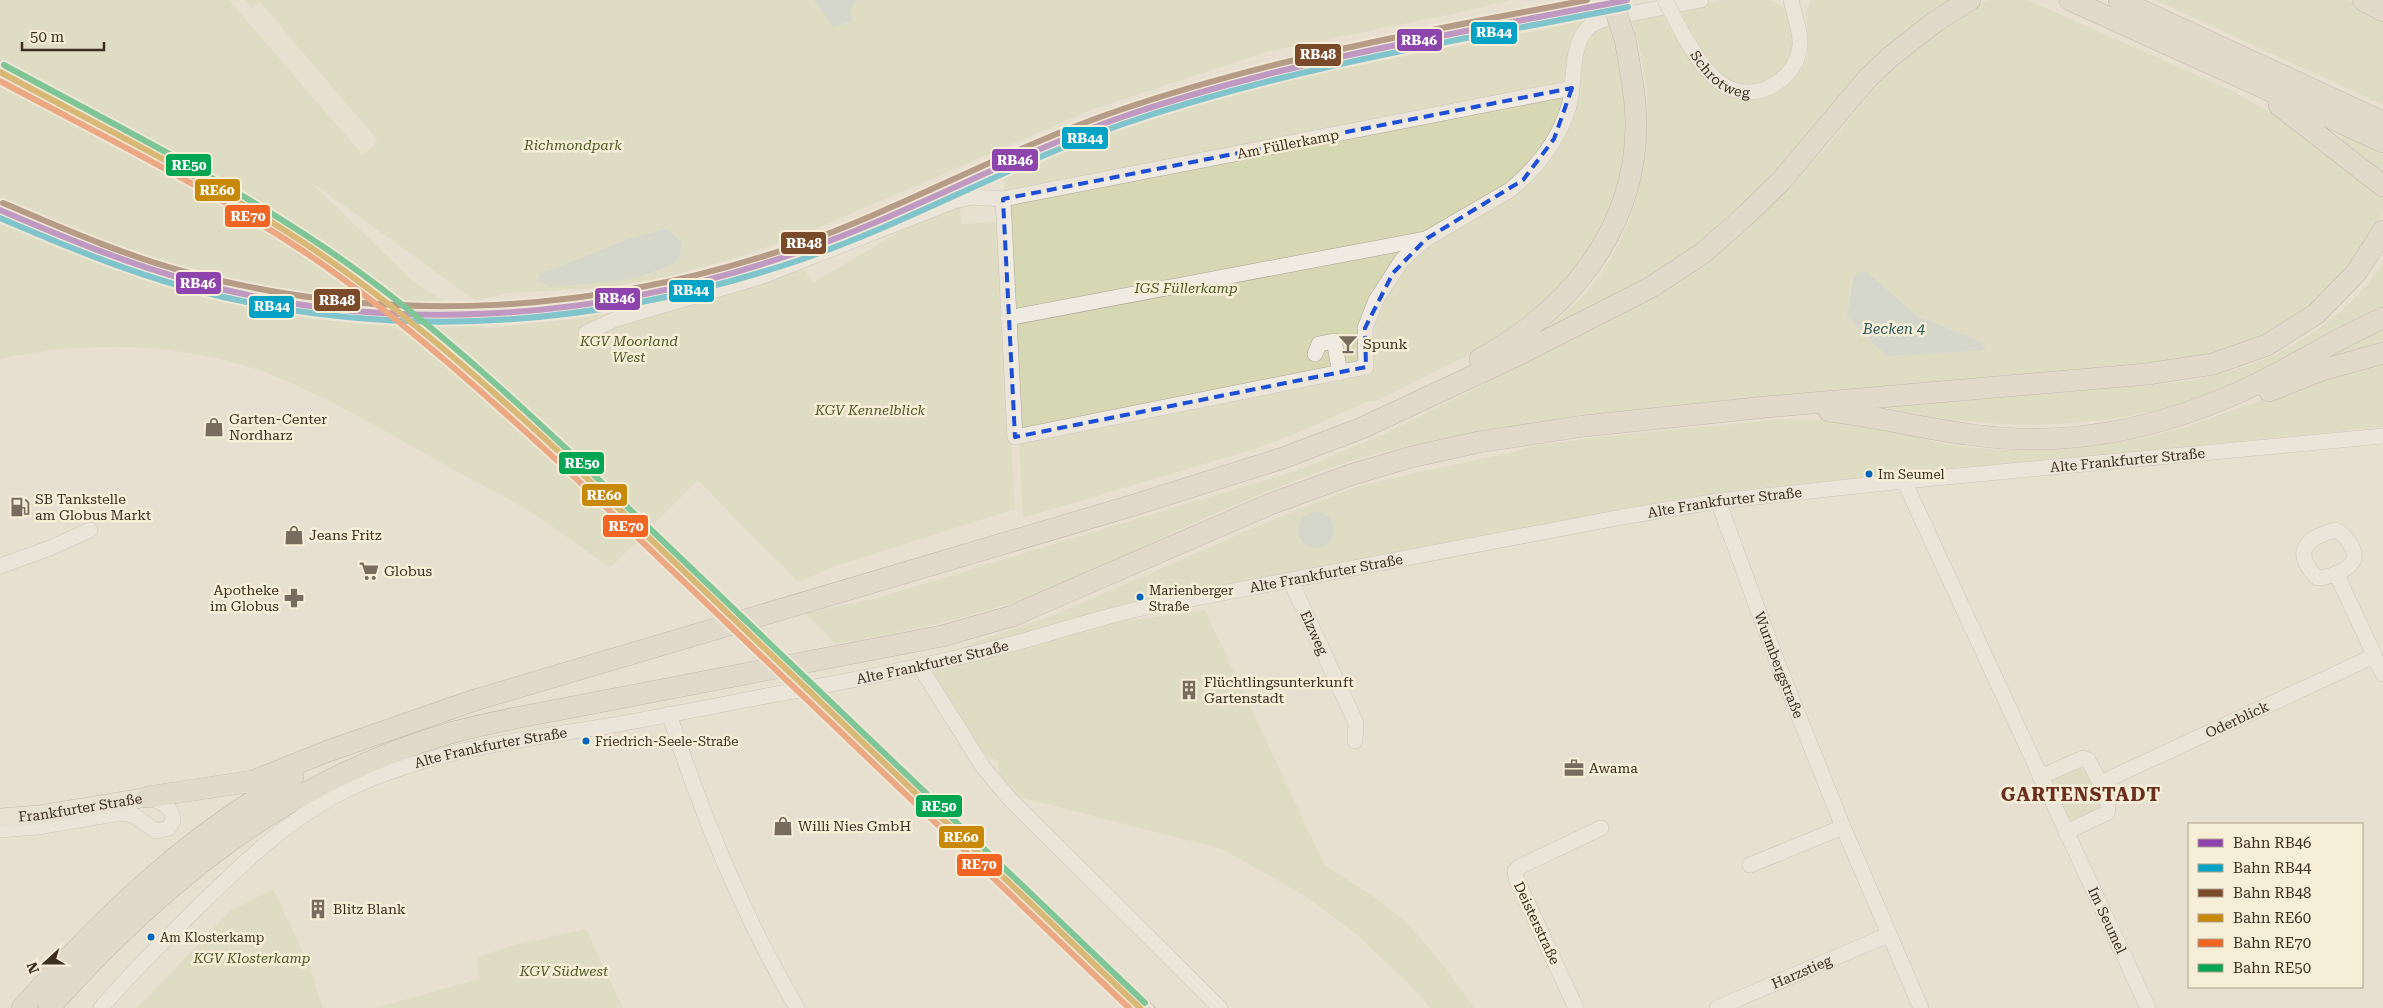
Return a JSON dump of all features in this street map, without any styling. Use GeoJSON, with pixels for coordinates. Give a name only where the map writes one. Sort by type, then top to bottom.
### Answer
{"type":"FeatureCollection","features":[{"type":"Feature","properties":{"kind":"highway"},"geometry":{"type":"LineString","coordinates":[[1309,448],[1412,397],[1524,333],[1549,313],[1583,276],[1604,244],[1617,217],[1633,158],[1636,128],[1635,98],[1624,39],[1612,0]]}},
{"type":"Feature","properties":{"kind":"highway"},"geometry":{"type":"LineString","coordinates":[[148,797],[253,781],[414,721],[597,664],[1134,505],[1309,448],[1362,428],[1520,354],[1653,286],[1697,257],[1725,235],[1762,201],[1868,78],[1889,58],[1936,21],[1970,0]]}},
{"type":"Feature","properties":{"kind":"highway"},"geometry":{"type":"LineString","coordinates":[[2070,0],[2383,142]]}},
{"type":"Feature","properties":{"kind":"highway"},"geometry":{"type":"LineString","coordinates":[[2119,0],[2383,122]]}},
{"type":"Feature","properties":{"kind":"highway"},"geometry":{"type":"LineString","coordinates":[[2362,0],[2383,11]]}},
{"type":"Feature","properties":{"kind":"highway"},"geometry":{"type":"LineString","coordinates":[[2237,77],[2295,116],[2383,186]]}},
{"type":"Feature","properties":{"kind":"highway"},"geometry":{"type":"LineString","coordinates":[[2330,98],[2383,114]]}},
{"type":"Feature","properties":{"kind":"highway"},"geometry":{"type":"LineString","coordinates":[[50,1008],[139,914],[190,870],[238,834],[324,784],[367,763],[420,743],[482,725],[942,636],[1012,616],[1268,505],[1350,475],[1411,457],[1479,442],[1584,426],[1766,407],[2147,374],[2194,368],[2232,359],[2284,336],[2316,314],[2356,272],[2383,231]]}},
{"type":"Feature","properties":{"kind":"highway"},"geometry":{"type":"LineString","coordinates":[[1766,407],[1849,413],[1967,435],[2042,439],[2123,430],[2178,416],[2254,386],[2344,336],[2383,318]]}},
{"type":"Feature","properties":{"kind":"highway"},"geometry":{"type":"LineString","coordinates":[[2204,407],[2227,407],[2322,370],[2383,353]]}},
{"type":"Feature","properties":{"kind":"highway"},"geometry":{"type":"LineString","coordinates":[[22,1008],[124,901],[207,831],[295,776],[414,721]]}},
{"type":"Feature","properties":{"kind":"main road","name":"Frankfurter Straße"},"geometry":{"type":"LineString","coordinates":[[0,818],[39,815],[148,797]]}},
{"type":"Feature","properties":{"kind":"street","name":"Schrotweg"},"geometry":{"type":"LineString","coordinates":[[1664,0],[1702,64],[1725,86],[1746,92],[1768,89],[1783,80],[1798,53],[1799,36],[1791,0]]}},
{"type":"Feature","properties":{"kind":"street"},"geometry":{"type":"LineString","coordinates":[[1003,199],[1015,437],[1366,367],[1365,328],[1376,300],[1402,260],[1426,239],[1495,199],[1523,180],[1554,139],[1569,106],[1576,54],[1581,39],[1590,26],[1604,19],[1701,0]]}},
{"type":"Feature","properties":{"kind":"street","name":"Am Füllerkamp"},"geometry":{"type":"LineString","coordinates":[[586,333],[616,319],[760,277],[954,201],[972,197],[1003,199],[1572,88]]}},
{"type":"Feature","properties":{"kind":"street"},"geometry":{"type":"LineString","coordinates":[[1008,318],[1426,239]]}},
{"type":"Feature","properties":{"kind":"street"},"geometry":{"type":"LineString","coordinates":[[1315,354],[1319,344],[1334,341],[1340,373]]}},
{"type":"Feature","properties":{"kind":"street","name":"Alte Frankfurter Straße"},"geometry":{"type":"LineString","coordinates":[[101,1008],[149,956],[250,856],[294,820],[339,794],[390,772],[456,752],[528,737],[611,725],[920,665],[1006,646],[1115,614],[1622,517],[1718,501],[1904,481],[2383,436]]}},
{"type":"Feature","properties":{"kind":"street","name":"Im Seumel"},"geometry":{"type":"LineString","coordinates":[[1904,481],[2148,1008]]}},
{"type":"Feature","properties":{"kind":"street","name":"Wurmbergstraße"},"geometry":{"type":"LineString","coordinates":[[1718,501],[1768,636],[1843,827],[1920,1008]]}},
{"type":"Feature","properties":{"kind":"street"},"geometry":{"type":"LineString","coordinates":[[0,566],[50,548],[90,530]]}},
{"type":"Feature","properties":{"kind":"street"},"geometry":{"type":"LineString","coordinates":[[2336,573],[2383,674]]}},
{"type":"Feature","properties":{"kind":"street","name":"Elzweg"},"geometry":{"type":"LineString","coordinates":[[1290,580],[1356,723],[1355,740]]}},
{"type":"Feature","properties":{"kind":"street","name":"Oderblick"},"geometry":{"type":"LineString","coordinates":[[2100,783],[2374,656]]}},
{"type":"Feature","properties":{"kind":"street"},"geometry":{"type":"LineString","coordinates":[[920,665],[983,767],[1009,798],[1220,1008]]}},
{"type":"Feature","properties":{"kind":"street"},"geometry":{"type":"LineString","coordinates":[[669,714],[689,776],[728,874],[759,940],[797,1008]]}},
{"type":"Feature","properties":{"kind":"street"},"geometry":{"type":"LineString","coordinates":[[2040,777],[2083,758],[2088,760],[2100,783],[2108,804],[2107,813],[2066,832]]}},
{"type":"Feature","properties":{"kind":"street","name":"Frankfurter Straße"},"geometry":{"type":"LineString","coordinates":[[0,830],[37,827],[124,813],[138,818],[156,831],[166,830],[173,820],[170,809],[161,802],[148,797]]}},
{"type":"Feature","properties":{"kind":"street"},"geometry":{"type":"LineString","coordinates":[[1750,865],[1843,827]]}},
{"type":"Feature","properties":{"kind":"street","name":"Deisterstraße"},"geometry":{"type":"LineString","coordinates":[[1576,1008],[1516,878],[1515,871],[1519,867],[1601,828]]}},
{"type":"Feature","properties":{"kind":"street","name":"Harzstieg"},"geometry":{"type":"LineString","coordinates":[[1717,1008],[1888,935]]}},
{"type":"Feature","properties":{"kind":"highlighted area"},"geometry":{"type":"Polygon","coordinates":[[[1572,88],[1554,139],[1523,180],[1426,239],[1393,273],[1365,328],[1366,367],[1015,437],[1003,199],[1572,88]]]}},
{"type":"Feature","properties":{"kind":"green space"},"geometry":{"type":"Polygon","coordinates":[[[0,0],[229,0],[363,155],[378,141],[260,2],[252,8],[244,0],[1511,0],[1458,13],[1270,51],[1091,110],[802,235],[736,258],[659,279],[603,288],[508,293],[476,301],[311,182],[415,283],[486,328],[580,318],[649,305],[798,260],[812,283],[902,230],[960,203],[961,224],[999,222],[1015,509],[836,566],[798,582],[698,480],[610,568],[518,504],[356,415],[272,375],[239,364],[172,350],[102,347],[34,353],[0,359],[0,0]]]}},
{"type":"Feature","properties":{"kind":"green space"},"geometry":{"type":"Polygon","coordinates":[[[1725,0],[1768,0],[1779,5],[1787,13],[1792,23],[1794,47],[1791,59],[1785,70],[1774,80],[1741,88],[1729,80],[1710,63],[1703,53],[1679,7],[1725,0]]]}},
{"type":"Feature","properties":{"kind":"green space"},"geometry":{"type":"Polygon","coordinates":[[[1811,0],[1953,0],[1730,222],[1643,282],[1543,331],[1574,305],[1598,277],[1615,251],[1628,223],[1638,193],[1644,163],[1647,100],[1644,69],[1631,17],[1660,11],[1676,39],[1700,70],[1752,98],[1773,94],[1788,85],[1800,72],[1808,56],[1806,13],[1811,0]]]}},
{"type":"Feature","properties":{"kind":"green space"},"geometry":{"type":"Polygon","coordinates":[[[1988,0],[2028,0],[2231,90],[2291,125],[2383,196],[2383,211],[2369,248],[2326,297],[2270,335],[2198,360],[1477,432],[1380,453],[1302,478],[1251,498],[1106,565],[1033,596],[944,622],[835,644],[805,613],[873,599],[1298,470],[1384,434],[1484,384],[1696,269],[1740,235],[1823,151],[1894,68],[1918,46],[1963,14],[1988,0]],[[1866,271],[1852,276],[1847,316],[1886,356],[1987,350],[1974,339],[1917,316],[1866,271]]]}},
{"type":"Feature","properties":{"kind":"green space"},"geometry":{"type":"Polygon","coordinates":[[[2155,0],[2348,0],[2383,19],[2383,105],[2155,0]]]}},
{"type":"Feature","properties":{"kind":"green space","name":"IGS Füllerkamp"},"geometry":{"type":"Polygon","coordinates":[[[1609,14],[1625,71],[1630,138],[1617,201],[1564,288],[1491,344],[1376,401],[1369,401],[1295,434],[1248,451],[1023,518],[1004,172],[1062,147],[1220,93],[1272,81],[1546,29],[1609,14]]]}},
{"type":"Feature","properties":{"kind":"green space"},"geometry":{"type":"Polygon","coordinates":[[[2344,136],[2383,154],[2383,178],[2341,139],[2344,136]]]}},
{"type":"Feature","properties":{"kind":"green space"},"geometry":{"type":"Polygon","coordinates":[[[2383,264],[2383,310],[2246,379],[2185,403],[2143,413],[2100,420],[2056,424],[1968,422],[1925,416],[1883,407],[2182,382],[2243,367],[2270,357],[2319,329],[2341,311],[2383,264]]]}},
{"type":"Feature","properties":{"kind":"green space"},"geometry":{"type":"Polygon","coordinates":[[[2383,328],[2383,346],[2325,359],[2383,328]]]}},
{"type":"Feature","properties":{"kind":"green space"},"geometry":{"type":"Polygon","coordinates":[[[2383,361],[2383,427],[1928,473],[1796,484],[1664,501],[1179,595],[962,650],[961,647],[1056,614],[1272,520],[1356,487],[1517,451],[1531,446],[1607,436],[1789,419],[1833,420],[1899,432],[1962,447],[2008,450],[2068,449],[2143,438],[2186,427],[2306,384],[2383,361]]]}},
{"type":"Feature","properties":{"kind":"green space"},"geometry":{"type":"Polygon","coordinates":[[[1205,610],[1325,866],[1371,894],[1403,920],[1437,957],[1474,1008],[1430,1008],[1417,992],[1356,934],[1308,898],[1222,849],[1011,795],[1000,781],[998,761],[979,753],[928,674],[1109,623],[1205,610]]]}},
{"type":"Feature","properties":{"kind":"green space"},"geometry":{"type":"Polygon","coordinates":[[[2080,766],[2088,773],[2095,784],[2101,808],[2069,822],[2051,781],[2080,766]]]}},
{"type":"Feature","properties":{"kind":"green space","name":"KGV Klosterkamp"},"geometry":{"type":"Polygon","coordinates":[[[273,889],[309,964],[323,1008],[137,1008],[230,911],[273,889]]]}},
{"type":"Feature","properties":{"kind":"green space","name":"KGV Südwest"},"geometry":{"type":"Polygon","coordinates":[[[586,929],[623,1008],[375,1008],[478,979],[477,957],[514,945],[586,929]]]}},
{"type":"Feature","properties":{"kind":"water"},"geometry":{"type":"Polygon","coordinates":[[[814,0],[856,0],[851,7],[852,21],[833,27],[814,0]]]}},
{"type":"Feature","properties":{"kind":"water"},"geometry":{"type":"Polygon","coordinates":[[[666,229],[681,241],[681,253],[676,263],[642,276],[613,281],[549,287],[538,280],[540,274],[632,238],[666,229]]]}},
{"type":"Feature","properties":{"kind":"water","name":"Becken 4"},"geometry":{"type":"Polygon","coordinates":[[[1866,271],[1917,316],[1975,339],[1987,350],[1886,356],[1847,316],[1853,276],[1859,272],[1866,271]]]}},
{"type":"Feature","properties":{"kind":"water"},"geometry":{"type":"Polygon","coordinates":[[[1316,512],[1328,518],[1334,530],[1328,542],[1316,548],[1304,542],[1298,530],[1304,518],[1316,512]]]}},
{"type":"Feature","properties":{"kind":"railway"},"geometry":{"type":"LineString","coordinates":[[0,62],[183,162],[272,214],[360,271],[422,318],[541,422],[1153,1008]]}},
{"type":"Feature","properties":{"kind":"rail line","name":"RB48"},"geometry":{"type":"LineString","coordinates":[[3,203],[98,243],[147,260],[197,275],[271,291],[346,301],[421,306],[496,305],[571,298],[645,286],[719,269],[792,247],[875,214],[1078,125],[1177,92],[1293,60],[1587,0]]}},
{"type":"Feature","properties":{"kind":"rail line","name":"RB46"},"geometry":{"type":"LineString","coordinates":[[0,210],[118,258],[191,281],[266,299],[341,310],[417,314],[494,313],[570,306],[646,294],[720,276],[793,254],[876,222],[1080,133],[1184,97],[1309,64],[1627,0]]}},
{"type":"Feature","properties":{"kind":"rail line","name":"RB44"},"geometry":{"type":"LineString","coordinates":[[0,218],[71,248],[142,274],[191,289],[267,306],[343,317],[419,321],[495,320],[570,313],[645,301],[720,284],[794,262],[877,230],[1081,140],[1185,104],[1310,71],[1628,7]]}},
{"type":"Feature","properties":{"kind":"rail line","name":"RE50"},"geometry":{"type":"LineString","coordinates":[[4,65],[245,197],[356,269],[421,319],[514,400],[574,456],[1145,1003]]}},
{"type":"Feature","properties":{"kind":"rail line","name":"RE60"},"geometry":{"type":"LineString","coordinates":[[0,72],[162,158],[242,204],[319,253],[417,327],[509,406],[569,461],[1140,1008]]}},
{"type":"Feature","properties":{"kind":"rail line","name":"RE70"},"geometry":{"type":"LineString","coordinates":[[0,81],[160,166],[277,234],[348,283],[412,333],[474,385],[564,467],[1129,1008]]}},
{"type":"Feature","properties":{"kind":"place","name":"Spunk"},"geometry":{"type":"Point","coordinates":[1348,344]}},
{"type":"Feature","properties":{"kind":"place","name":"Garten-Center Nordharz"},"geometry":{"type":"Point","coordinates":[214,427]}},
{"type":"Feature","properties":{"kind":"place","name":"Im Seumel"},"geometry":{"type":"Point","coordinates":[1869,474]}},
{"type":"Feature","properties":{"kind":"place","name":"SB Tankstelle am Globus Markt"},"geometry":{"type":"Point","coordinates":[20,507]}},
{"type":"Feature","properties":{"kind":"place","name":"Jeans Fritz"},"geometry":{"type":"Point","coordinates":[294,535]}},
{"type":"Feature","properties":{"kind":"place","name":"Globus"},"geometry":{"type":"Point","coordinates":[369,571]}},
{"type":"Feature","properties":{"kind":"place","name":"Marienberger Straße"},"geometry":{"type":"Point","coordinates":[1140,597]}},
{"type":"Feature","properties":{"kind":"place","name":"Apotheke im Globus"},"geometry":{"type":"Point","coordinates":[294,598]}},
{"type":"Feature","properties":{"kind":"place","name":"Flüchtlingsunterkunft Gartenstadt"},"geometry":{"type":"Point","coordinates":[1189,690]}},
{"type":"Feature","properties":{"kind":"place","name":"Friedrich-Seele-Straße"},"geometry":{"type":"Point","coordinates":[586,741]}},
{"type":"Feature","properties":{"kind":"place","name":"Awama"},"geometry":{"type":"Point","coordinates":[1574,768]}},
{"type":"Feature","properties":{"kind":"place","name":"Willi Nies GmbH"},"geometry":{"type":"Point","coordinates":[783,826]}},
{"type":"Feature","properties":{"kind":"place","name":"Blitz Blank"},"geometry":{"type":"Point","coordinates":[318,909]}},
{"type":"Feature","properties":{"kind":"place","name":"Am Klosterkamp"},"geometry":{"type":"Point","coordinates":[151,937]}},
{"type":"Feature","properties":{"kind":"district","name":"GARTENSTADT"},"geometry":{"type":"Point","coordinates":[2081,794]}},
{"type":"Feature","properties":{"kind":"park label","name":"Richmondpark"},"geometry":{"type":"Point","coordinates":[573,145]}},
{"type":"Feature","properties":{"kind":"park label","name":"KGV Moorland West"},"geometry":{"type":"Point","coordinates":[629,350]}},
{"type":"Feature","properties":{"kind":"park label","name":"KGV Kennelblick"},"geometry":{"type":"Point","coordinates":[870,410]}}]}
